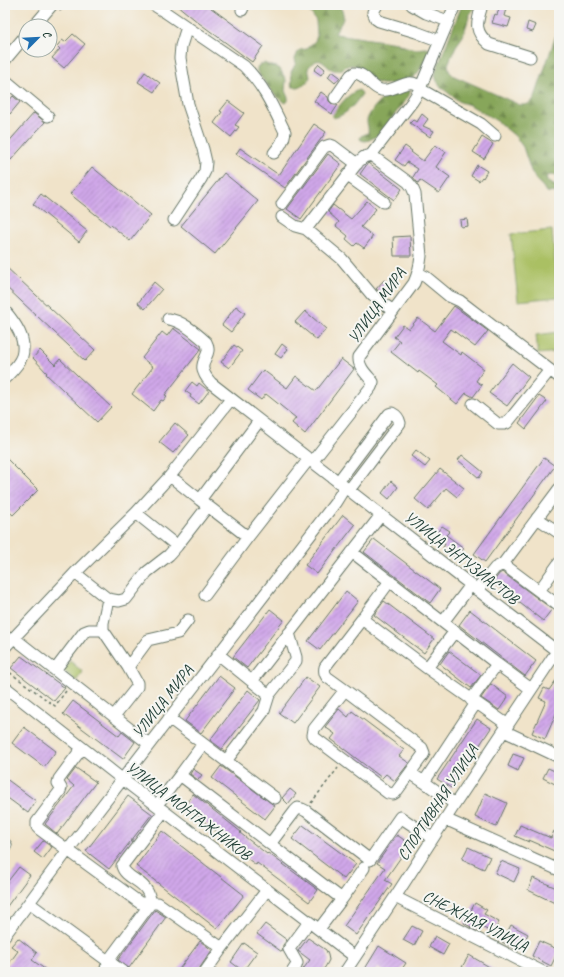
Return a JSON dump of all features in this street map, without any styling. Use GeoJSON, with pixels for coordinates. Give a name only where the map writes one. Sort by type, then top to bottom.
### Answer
{"type":"FeatureCollection","features":[{"type":"Feature","properties":{"kind":"street"},"geometry":{"type":"LineString","coordinates":[[41,18],[52,5]]}},
{"type":"Feature","properties":{"kind":"street"},"geometry":{"type":"LineString","coordinates":[[154,5],[244,66],[252,74],[268,97],[284,132],[284,138],[274,154]]}},
{"type":"Feature","properties":{"kind":"street"},"geometry":{"type":"LineString","coordinates":[[376,5],[373,12],[376,19],[379,21],[440,41]]}},
{"type":"Feature","properties":{"kind":"street"},"geometry":{"type":"LineString","coordinates":[[412,5],[426,13],[448,21]]}},
{"type":"Feature","properties":{"kind":"street"},"geometry":{"type":"LineString","coordinates":[[306,229],[357,164],[364,157],[371,155],[412,102],[421,88],[455,5]]}},
{"type":"Feature","properties":{"kind":"street"},"geometry":{"type":"LineString","coordinates":[[482,5],[477,27],[485,41],[488,44],[530,57]]}},
{"type":"Feature","properties":{"kind":"street"},"geometry":{"type":"LineString","coordinates":[[174,220],[201,179],[205,171],[206,162],[203,148],[188,104],[180,58],[181,46],[187,27]]}},
{"type":"Feature","properties":{"kind":"street"},"geometry":{"type":"LineString","coordinates":[[5,60],[18,45]]}},
{"type":"Feature","properties":{"kind":"street"},"geometry":{"type":"LineString","coordinates":[[335,98],[354,73],[361,74],[380,90],[413,83],[481,124],[495,136]]}},
{"type":"Feature","properties":{"kind":"street"},"geometry":{"type":"LineString","coordinates":[[5,80],[48,116]]}},
{"type":"Feature","properties":{"kind":"street"},"geometry":{"type":"LineString","coordinates":[[282,204],[324,147],[330,145],[333,146],[357,164]]}},
{"type":"Feature","properties":{"kind":"street","name":"УЛИЦА МИРА"},"geometry":{"type":"LineString","coordinates":[[310,460],[371,387],[373,382],[358,363],[359,357],[414,283],[418,273],[421,256],[415,194],[408,182],[371,155]]}},
{"type":"Feature","properties":{"kind":"street"},"geometry":{"type":"LineString","coordinates":[[348,176],[384,202]]}},
{"type":"Feature","properties":{"kind":"street"},"geometry":{"type":"LineString","coordinates":[[282,217],[290,224],[306,229],[342,259],[372,295],[393,311]]}},
{"type":"Feature","properties":{"kind":"street"},"geometry":{"type":"LineString","coordinates":[[418,273],[426,277],[449,296],[460,301],[554,374],[504,424],[498,424],[472,404]]}},
{"type":"Feature","properties":{"kind":"street"},"geometry":{"type":"LineString","coordinates":[[5,311],[13,320],[19,331],[23,349],[22,357],[16,367],[5,378]]}},
{"type":"Feature","properties":{"kind":"street","name":"УЛИЦА ЭНТУЗИАСТОВ"},"geometry":{"type":"LineString","coordinates":[[168,319],[173,319],[179,322],[206,342],[208,351],[202,370],[211,383],[474,588],[558,649]]}},
{"type":"Feature","properties":{"kind":"street"},"geometry":{"type":"LineString","coordinates":[[5,647],[75,573],[136,513],[170,476],[231,399]]}},
{"type":"Feature","properties":{"kind":"street"},"geometry":{"type":"LineString","coordinates":[[389,414],[395,414],[400,423],[344,486],[389,414]]}},
{"type":"Feature","properties":{"kind":"street"},"geometry":{"type":"LineString","coordinates":[[75,573],[108,599],[119,601],[126,599],[147,572],[169,555],[177,546],[259,421]]}},
{"type":"Feature","properties":{"kind":"street"},"geometry":{"type":"LineString","coordinates":[[205,595],[248,537],[310,460]]}},
{"type":"Feature","properties":{"kind":"street"},"geometry":{"type":"LineString","coordinates":[[170,476],[248,537]]}},
{"type":"Feature","properties":{"kind":"street","name":"УЛИЦА МИРА"},"geometry":{"type":"LineString","coordinates":[[5,935],[122,779],[334,503],[344,486]]}},
{"type":"Feature","properties":{"kind":"street"},"geometry":{"type":"LineString","coordinates":[[443,622],[474,588],[495,568],[503,564],[559,489]]}},
{"type":"Feature","properties":{"kind":"street"},"geometry":{"type":"LineString","coordinates":[[136,513],[177,546]]}},
{"type":"Feature","properties":{"kind":"street"},"geometry":{"type":"LineString","coordinates":[[252,682],[381,515]]}},
{"type":"Feature","properties":{"kind":"street"},"geometry":{"type":"LineString","coordinates":[[537,518],[559,534]]}},
{"type":"Feature","properties":{"kind":"street"},"geometry":{"type":"LineString","coordinates":[[352,552],[531,689]]}},
{"type":"Feature","properties":{"kind":"street"},"geometry":{"type":"LineString","coordinates":[[538,591],[559,563]]}},
{"type":"Feature","properties":{"kind":"street"},"geometry":{"type":"LineString","coordinates":[[503,564],[559,606]]}},
{"type":"Feature","properties":{"kind":"street"},"geometry":{"type":"LineString","coordinates":[[345,690],[314,729],[313,735],[388,793],[393,794],[423,756],[424,753],[422,748],[345,690],[327,677],[324,670],[390,581]]}},
{"type":"Feature","properties":{"kind":"street"},"geometry":{"type":"LineString","coordinates":[[108,599],[103,630],[137,683],[137,687],[114,716]]}},
{"type":"Feature","properties":{"kind":"street"},"geometry":{"type":"LineString","coordinates":[[362,619],[474,702],[506,728],[559,757]]}},
{"type":"Feature","properties":{"kind":"street"},"geometry":{"type":"LineString","coordinates":[[128,668],[148,640],[178,633],[188,620]]}},
{"type":"Feature","properties":{"kind":"street"},"geometry":{"type":"LineString","coordinates":[[55,670],[84,632],[89,630],[103,630]]}},
{"type":"Feature","properties":{"kind":"street"},"geometry":{"type":"LineString","coordinates":[[427,668],[455,631]]}},
{"type":"Feature","properties":{"kind":"street"},"geometry":{"type":"LineString","coordinates":[[226,761],[264,711],[269,695],[296,661],[290,633]]}},
{"type":"Feature","properties":{"kind":"street"},"geometry":{"type":"LineString","coordinates":[[14,638],[149,744]]}},
{"type":"Feature","properties":{"kind":"street","name":"СПОРТИВНАЯ УЛИЦА"},"geometry":{"type":"LineString","coordinates":[[345,972],[454,804],[558,649]]}},
{"type":"Feature","properties":{"kind":"street"},"geometry":{"type":"LineString","coordinates":[[218,654],[269,695]]}},
{"type":"Feature","properties":{"kind":"street"},"geometry":{"type":"LineString","coordinates":[[424,782],[497,664]]}},
{"type":"Feature","properties":{"kind":"street","name":"УЛИЦА МОНТАЖНИКОВ"},"geometry":{"type":"LineString","coordinates":[[5,687],[122,779],[355,957]]}},
{"type":"Feature","properties":{"kind":"street"},"geometry":{"type":"LineString","coordinates":[[169,718],[275,798]]}},
{"type":"Feature","properties":{"kind":"street"},"geometry":{"type":"LineString","coordinates":[[151,903],[147,890],[144,886],[123,871],[122,866],[161,808],[180,775],[204,744]]}},
{"type":"Feature","properties":{"kind":"street"},"geometry":{"type":"LineString","coordinates":[[82,748],[58,779],[58,783],[61,788],[60,791],[36,824],[37,827],[140,903],[158,903],[222,948]]}},
{"type":"Feature","properties":{"kind":"street"},"geometry":{"type":"LineString","coordinates":[[410,773],[454,804]]}},
{"type":"Feature","properties":{"kind":"street"},"geometry":{"type":"LineString","coordinates":[[180,775],[342,899]]}},
{"type":"Feature","properties":{"kind":"street"},"geometry":{"type":"LineString","coordinates":[[270,844],[298,808],[306,811],[370,860],[400,817],[432,838]]}},
{"type":"Feature","properties":{"kind":"street"},"geometry":{"type":"LineString","coordinates":[[445,819],[559,870]]}},
{"type":"Feature","properties":{"kind":"street"},"geometry":{"type":"LineString","coordinates":[[319,929],[364,868]]}},
{"type":"Feature","properties":{"kind":"street"},"geometry":{"type":"LineString","coordinates":[[205,972],[267,890]]}},
{"type":"Feature","properties":{"kind":"street","name":"СНЕЖНАЯ УЛИЦА"},"geometry":{"type":"LineString","coordinates":[[395,897],[543,972]]}},
{"type":"Feature","properties":{"kind":"street"},"geometry":{"type":"LineString","coordinates":[[29,902],[123,972]]}},
{"type":"Feature","properties":{"kind":"street"},"geometry":{"type":"LineString","coordinates":[[105,972],[108,961],[151,903]]}},
{"type":"Feature","properties":{"kind":"street"},"geometry":{"type":"LineString","coordinates":[[292,972],[297,963],[289,949],[310,922]]}},
{"type":"Feature","properties":{"kind":"path"},"geometry":{"type":"LineString","coordinates":[[5,669],[55,706],[72,683]]}},
{"type":"Feature","properties":{"kind":"path"},"geometry":{"type":"LineString","coordinates":[[306,811],[344,760]]}},
{"type":"Feature","properties":{"kind":"green space"},"geometry":{"type":"Polygon","coordinates":[[[300,5],[338,5],[343,12],[343,19],[335,32],[336,34],[397,43],[416,49],[427,48],[429,49],[428,57],[414,77],[387,84],[376,82],[354,65],[349,65],[339,70],[334,70],[321,61],[317,61],[308,68],[310,77],[307,82],[301,86],[293,87],[291,85],[291,72],[296,63],[295,59],[298,52],[300,50],[307,49],[315,41],[317,36],[316,21],[310,12],[300,5]]]}},
{"type":"Feature","properties":{"kind":"green space"},"geometry":{"type":"Polygon","coordinates":[[[462,5],[476,5],[470,14],[463,36],[456,46],[448,64],[449,71],[454,76],[520,105],[528,104],[535,97],[559,27],[559,176],[547,176],[546,180],[559,187],[559,194],[546,192],[536,180],[531,171],[523,147],[515,136],[497,121],[470,105],[460,102],[442,88],[437,81],[435,76],[436,71],[462,5]]]}},
{"type":"Feature","properties":{"kind":"green space"},"geometry":{"type":"Polygon","coordinates":[[[264,63],[280,69],[286,80],[285,91],[288,101],[286,103],[274,94],[257,72],[258,66],[264,63]]]}},
{"type":"Feature","properties":{"kind":"green space"},"geometry":{"type":"Polygon","coordinates":[[[407,88],[410,93],[408,97],[379,135],[369,140],[361,140],[361,136],[368,133],[367,120],[374,107],[387,97],[407,88]]]}},
{"type":"Feature","properties":{"kind":"green space"},"geometry":{"type":"Polygon","coordinates":[[[359,90],[362,94],[353,105],[342,115],[333,118],[332,116],[344,100],[359,90]]]}},
{"type":"Feature","properties":{"kind":"green space"},"geometry":{"type":"Polygon","coordinates":[[[552,230],[558,297],[518,301],[511,234],[552,230]]]}},
{"type":"Feature","properties":{"kind":"green space"},"geometry":{"type":"Polygon","coordinates":[[[559,332],[559,352],[538,354],[536,335],[559,332]]]}},
{"type":"Feature","properties":{"kind":"green space"},"geometry":{"type":"Polygon","coordinates":[[[70,661],[83,672],[76,681],[63,670],[70,661]]]}},
{"type":"Feature","properties":{"kind":"building"},"geometry":{"type":"Polygon","coordinates":[[[177,5],[207,5],[263,46],[252,62],[177,5]]]}},
{"type":"Feature","properties":{"kind":"building"},"geometry":{"type":"Polygon","coordinates":[[[500,5],[507,5],[504,16],[511,18],[508,27],[492,23],[495,14],[497,15],[500,5]]]}},
{"type":"Feature","properties":{"kind":"building"},"geometry":{"type":"Polygon","coordinates":[[[528,22],[536,25],[533,32],[526,30],[528,22]]]}},
{"type":"Feature","properties":{"kind":"building"},"geometry":{"type":"Polygon","coordinates":[[[73,34],[85,44],[64,68],[52,58],[58,58],[58,51],[60,49],[58,45],[62,40],[65,42],[73,34]]]}},
{"type":"Feature","properties":{"kind":"building"},"geometry":{"type":"Polygon","coordinates":[[[319,64],[325,69],[321,75],[314,70],[319,64]]]}},
{"type":"Feature","properties":{"kind":"building"},"geometry":{"type":"Polygon","coordinates":[[[332,71],[340,77],[335,83],[328,77],[332,71]]]}},
{"type":"Feature","properties":{"kind":"building"},"geometry":{"type":"Polygon","coordinates":[[[145,72],[160,83],[154,92],[138,82],[145,72]]]}},
{"type":"Feature","properties":{"kind":"building"},"geometry":{"type":"Polygon","coordinates":[[[321,92],[328,97],[331,103],[338,105],[332,114],[314,101],[321,92]]]}},
{"type":"Feature","properties":{"kind":"building"},"geometry":{"type":"Polygon","coordinates":[[[13,96],[20,102],[10,114],[5,110],[5,106],[13,96]]]}},
{"type":"Feature","properties":{"kind":"building"},"geometry":{"type":"Polygon","coordinates":[[[228,101],[244,113],[235,125],[239,127],[231,137],[214,123],[222,112],[220,111],[228,101]]]}},
{"type":"Feature","properties":{"kind":"building"},"geometry":{"type":"Polygon","coordinates":[[[34,113],[45,122],[11,160],[5,155],[5,146],[34,113]]]}},
{"type":"Feature","properties":{"kind":"building"},"geometry":{"type":"Polygon","coordinates":[[[422,114],[428,119],[423,126],[434,131],[430,137],[410,123],[413,120],[417,122],[422,114]]]}},
{"type":"Feature","properties":{"kind":"building"},"geometry":{"type":"Polygon","coordinates":[[[314,124],[326,132],[285,188],[236,154],[240,148],[279,175],[314,124]]]}},
{"type":"Feature","properties":{"kind":"building"},"geometry":{"type":"Polygon","coordinates":[[[482,137],[493,144],[484,159],[473,152],[482,137]]]}},
{"type":"Feature","properties":{"kind":"building"},"geometry":{"type":"Polygon","coordinates":[[[435,145],[446,152],[436,167],[450,177],[439,193],[420,180],[418,183],[417,182],[413,177],[418,169],[407,162],[404,166],[395,160],[405,146],[423,161],[435,145]]]}},
{"type":"Feature","properties":{"kind":"building"},"geometry":{"type":"Polygon","coordinates":[[[328,154],[341,164],[301,219],[287,209],[328,154]]]}},
{"type":"Feature","properties":{"kind":"building"},"geometry":{"type":"Polygon","coordinates":[[[368,163],[402,189],[394,200],[360,174],[368,163]]]}},
{"type":"Feature","properties":{"kind":"building"},"geometry":{"type":"Polygon","coordinates":[[[477,165],[487,171],[483,178],[482,177],[479,181],[471,176],[477,165]]]}},
{"type":"Feature","properties":{"kind":"building"},"geometry":{"type":"Polygon","coordinates":[[[92,167],[151,215],[130,241],[70,194],[92,167]]]}},
{"type":"Feature","properties":{"kind":"building"},"geometry":{"type":"Polygon","coordinates":[[[224,173],[258,201],[215,254],[181,226],[224,173]]]}},
{"type":"Feature","properties":{"kind":"building"},"geometry":{"type":"Polygon","coordinates":[[[41,194],[87,231],[79,242],[33,204],[41,194]]]}},
{"type":"Feature","properties":{"kind":"building"},"geometry":{"type":"Polygon","coordinates":[[[367,201],[376,209],[361,227],[373,236],[364,248],[357,243],[354,246],[346,239],[348,236],[336,226],[339,222],[328,212],[333,205],[351,219],[367,201]]]}},
{"type":"Feature","properties":{"kind":"building"},"geometry":{"type":"Polygon","coordinates":[[[467,219],[468,226],[461,227],[460,220],[467,219]]]}},
{"type":"Feature","properties":{"kind":"building"},"geometry":{"type":"Polygon","coordinates":[[[410,236],[411,256],[394,256],[393,237],[410,236]]]}},
{"type":"Feature","properties":{"kind":"building"},"geometry":{"type":"Polygon","coordinates":[[[5,266],[95,350],[85,361],[5,286],[5,266]]]}},
{"type":"Feature","properties":{"kind":"building"},"geometry":{"type":"Polygon","coordinates":[[[384,280],[391,286],[384,295],[376,289],[384,280]]]}},
{"type":"Feature","properties":{"kind":"building"},"geometry":{"type":"Polygon","coordinates":[[[154,282],[162,289],[145,309],[138,303],[154,282]]]}},
{"type":"Feature","properties":{"kind":"building"},"geometry":{"type":"Polygon","coordinates":[[[236,306],[245,313],[231,332],[222,325],[236,306]]]}},
{"type":"Feature","properties":{"kind":"building"},"geometry":{"type":"Polygon","coordinates":[[[454,306],[488,331],[475,347],[451,329],[442,341],[461,355],[462,352],[484,369],[476,381],[482,385],[473,397],[466,393],[457,404],[436,387],[438,385],[419,371],[418,373],[391,352],[400,341],[394,337],[403,325],[409,329],[418,318],[435,331],[454,306]]]}},
{"type":"Feature","properties":{"kind":"building"},"geometry":{"type":"Polygon","coordinates":[[[305,311],[326,329],[317,340],[295,322],[305,311]]]}},
{"type":"Feature","properties":{"kind":"building"},"geometry":{"type":"Polygon","coordinates":[[[173,328],[201,349],[165,395],[167,396],[163,401],[161,400],[153,411],[132,394],[153,367],[142,358],[162,332],[167,336],[173,328]]]}},
{"type":"Feature","properties":{"kind":"building"},"geometry":{"type":"Polygon","coordinates":[[[282,344],[288,349],[281,358],[275,354],[282,344]]]}},
{"type":"Feature","properties":{"kind":"building"},"geometry":{"type":"Polygon","coordinates":[[[234,345],[242,351],[229,368],[221,362],[234,345]]]}},
{"type":"Feature","properties":{"kind":"building"},"geometry":{"type":"Polygon","coordinates":[[[40,350],[55,365],[60,359],[111,407],[97,422],[46,374],[47,373],[33,358],[40,350]]]}},
{"type":"Feature","properties":{"kind":"building"},"geometry":{"type":"Polygon","coordinates":[[[341,359],[354,369],[305,434],[292,423],[296,418],[266,394],[261,400],[248,390],[263,370],[287,388],[296,376],[316,391],[341,359]]]}},
{"type":"Feature","properties":{"kind":"building"},"geometry":{"type":"Polygon","coordinates":[[[512,363],[529,377],[507,406],[489,393],[512,363]]]}},
{"type":"Feature","properties":{"kind":"building"},"geometry":{"type":"Polygon","coordinates":[[[192,382],[197,386],[199,383],[209,391],[199,404],[185,391],[192,382]]]}},
{"type":"Feature","properties":{"kind":"building"},"geometry":{"type":"Polygon","coordinates":[[[539,396],[547,401],[526,429],[519,423],[539,396]]]}},
{"type":"Feature","properties":{"kind":"building"},"geometry":{"type":"Polygon","coordinates":[[[175,423],[189,435],[173,453],[159,442],[175,423]]]}},
{"type":"Feature","properties":{"kind":"building"},"geometry":{"type":"Polygon","coordinates":[[[416,450],[430,461],[425,467],[411,456],[416,450]]]}},
{"type":"Feature","properties":{"kind":"building"},"geometry":{"type":"Polygon","coordinates":[[[462,455],[483,472],[479,478],[458,460],[462,455]]]}},
{"type":"Feature","properties":{"kind":"building"},"geometry":{"type":"Polygon","coordinates":[[[5,457],[38,490],[13,515],[5,508],[5,457]]]}},
{"type":"Feature","properties":{"kind":"building"},"geometry":{"type":"Polygon","coordinates":[[[544,458],[555,466],[485,562],[474,554],[544,458]]]}},
{"type":"Feature","properties":{"kind":"building"},"geometry":{"type":"Polygon","coordinates":[[[440,469],[464,488],[457,497],[446,488],[428,510],[415,499],[440,469]]]}},
{"type":"Feature","properties":{"kind":"building"},"geometry":{"type":"Polygon","coordinates":[[[391,481],[398,487],[389,499],[382,493],[391,481]]]}},
{"type":"Feature","properties":{"kind":"building"},"geometry":{"type":"Polygon","coordinates":[[[343,515],[355,525],[317,574],[305,565],[343,515]]]}},
{"type":"Feature","properties":{"kind":"building"},"geometry":{"type":"Polygon","coordinates":[[[442,526],[450,531],[446,535],[464,548],[457,558],[443,548],[445,544],[434,536],[442,526]]]}},
{"type":"Feature","properties":{"kind":"building"},"geometry":{"type":"Polygon","coordinates":[[[374,539],[440,589],[430,603],[364,552],[374,539]]]}},
{"type":"Feature","properties":{"kind":"building"},"geometry":{"type":"Polygon","coordinates":[[[502,572],[552,609],[543,621],[493,582],[502,572]]]}},
{"type":"Feature","properties":{"kind":"building"},"geometry":{"type":"Polygon","coordinates":[[[346,591],[358,601],[320,650],[308,641],[346,591]]]}},
{"type":"Feature","properties":{"kind":"building"},"geometry":{"type":"Polygon","coordinates":[[[384,601],[434,639],[424,653],[374,615],[384,601]]]}},
{"type":"Feature","properties":{"kind":"building"},"geometry":{"type":"Polygon","coordinates":[[[270,609],[284,620],[247,668],[233,657],[270,609]]]}},
{"type":"Feature","properties":{"kind":"building"},"geometry":{"type":"Polygon","coordinates":[[[470,610],[536,661],[525,676],[459,625],[470,610]]]}},
{"type":"Feature","properties":{"kind":"building"},"geometry":{"type":"Polygon","coordinates":[[[449,651],[481,675],[471,688],[440,664],[449,651]]]}},
{"type":"Feature","properties":{"kind":"building"},"geometry":{"type":"Polygon","coordinates":[[[21,656],[65,688],[54,701],[11,668],[21,656]]]}},
{"type":"Feature","properties":{"kind":"building"},"geometry":{"type":"Polygon","coordinates":[[[219,676],[235,688],[201,733],[185,721],[219,676]]]}},
{"type":"Feature","properties":{"kind":"building"},"geometry":{"type":"Polygon","coordinates":[[[559,676],[559,707],[545,739],[532,733],[546,701],[539,698],[544,688],[549,690],[559,676]]]}},
{"type":"Feature","properties":{"kind":"building"},"geometry":{"type":"Polygon","coordinates":[[[306,677],[320,687],[293,723],[279,713],[306,677]]]}},
{"type":"Feature","properties":{"kind":"building"},"geometry":{"type":"Polygon","coordinates":[[[491,684],[508,697],[499,710],[481,698],[491,684]]]}},
{"type":"Feature","properties":{"kind":"building"},"geometry":{"type":"Polygon","coordinates":[[[248,690],[260,700],[222,749],[210,740],[248,690]]]}},
{"type":"Feature","properties":{"kind":"building"},"geometry":{"type":"Polygon","coordinates":[[[73,701],[119,736],[122,732],[135,742],[123,759],[63,714],[73,701]]]}},
{"type":"Feature","properties":{"kind":"building"},"geometry":{"type":"Polygon","coordinates":[[[339,709],[348,717],[352,711],[404,750],[399,756],[409,763],[395,781],[386,774],[382,778],[331,739],[335,734],[325,727],[339,709]]]}},
{"type":"Feature","properties":{"kind":"building"},"geometry":{"type":"Polygon","coordinates":[[[477,719],[491,728],[451,788],[437,779],[477,719]]]}},
{"type":"Feature","properties":{"kind":"building"},"geometry":{"type":"Polygon","coordinates":[[[24,727],[56,751],[44,767],[12,743],[24,727]]]}},
{"type":"Feature","properties":{"kind":"building"},"geometry":{"type":"Polygon","coordinates":[[[513,754],[524,758],[518,771],[508,766],[513,754]]]}},
{"type":"Feature","properties":{"kind":"building"},"geometry":{"type":"Polygon","coordinates":[[[221,766],[275,806],[265,819],[212,778],[221,766]]]}},
{"type":"Feature","properties":{"kind":"building"},"geometry":{"type":"Polygon","coordinates":[[[76,768],[96,782],[57,834],[45,824],[74,786],[67,780],[76,768]]]}},
{"type":"Feature","properties":{"kind":"building"},"geometry":{"type":"Polygon","coordinates":[[[548,768],[559,773],[559,782],[557,785],[543,778],[548,768]]]}},
{"type":"Feature","properties":{"kind":"building"},"geometry":{"type":"Polygon","coordinates":[[[193,769],[202,775],[198,780],[190,774],[193,769]]]}},
{"type":"Feature","properties":{"kind":"building"},"geometry":{"type":"Polygon","coordinates":[[[5,778],[36,801],[28,813],[5,796],[5,778]]]}},
{"type":"Feature","properties":{"kind":"building"},"geometry":{"type":"Polygon","coordinates":[[[290,789],[296,794],[288,804],[282,798],[290,789]]]}},
{"type":"Feature","properties":{"kind":"building"},"geometry":{"type":"Polygon","coordinates":[[[485,793],[507,803],[496,827],[475,817],[485,793]]]}},
{"type":"Feature","properties":{"kind":"building"},"geometry":{"type":"Polygon","coordinates":[[[193,794],[267,854],[268,853],[318,890],[309,902],[257,863],[256,865],[232,847],[234,845],[184,806],[193,794]]]}},
{"type":"Feature","properties":{"kind":"building"},"geometry":{"type":"Polygon","coordinates":[[[128,796],[152,814],[109,869],[86,851],[128,796]]]}},
{"type":"Feature","properties":{"kind":"building"},"geometry":{"type":"Polygon","coordinates":[[[303,825],[356,864],[344,879],[292,839],[303,825]]]}},
{"type":"Feature","properties":{"kind":"building"},"geometry":{"type":"Polygon","coordinates":[[[520,825],[551,838],[554,831],[559,833],[559,853],[529,840],[529,842],[515,836],[520,825]]]}},
{"type":"Feature","properties":{"kind":"building"},"geometry":{"type":"Polygon","coordinates":[[[162,831],[244,895],[217,929],[136,866],[162,831]]]}},
{"type":"Feature","properties":{"kind":"building"},"geometry":{"type":"Polygon","coordinates":[[[397,835],[410,844],[385,880],[392,884],[356,935],[344,926],[385,868],[377,863],[397,835]]]}},
{"type":"Feature","properties":{"kind":"building"},"geometry":{"type":"Polygon","coordinates":[[[43,841],[52,847],[43,859],[34,852],[43,841]]]}},
{"type":"Feature","properties":{"kind":"building"},"geometry":{"type":"Polygon","coordinates":[[[468,847],[490,857],[484,869],[462,859],[468,847]]]}},
{"type":"Feature","properties":{"kind":"building"},"geometry":{"type":"Polygon","coordinates":[[[501,861],[520,869],[514,882],[495,873],[501,861]]]}},
{"type":"Feature","properties":{"kind":"building"},"geometry":{"type":"Polygon","coordinates":[[[19,867],[30,875],[5,909],[5,885],[19,867]]]}},
{"type":"Feature","properties":{"kind":"building"},"geometry":{"type":"Polygon","coordinates":[[[533,878],[559,889],[559,905],[528,890],[533,878]]]}},
{"type":"Feature","properties":{"kind":"building"},"geometry":{"type":"Polygon","coordinates":[[[475,903],[487,910],[484,914],[499,922],[493,933],[478,925],[476,930],[464,923],[475,903]]]}},
{"type":"Feature","properties":{"kind":"building"},"geometry":{"type":"Polygon","coordinates":[[[155,910],[166,917],[129,968],[118,960],[155,910]]]}},
{"type":"Feature","properties":{"kind":"building"},"geometry":{"type":"Polygon","coordinates":[[[265,924],[287,940],[283,945],[282,952],[257,934],[265,924]]]}},
{"type":"Feature","properties":{"kind":"building"},"geometry":{"type":"Polygon","coordinates":[[[511,925],[528,934],[519,951],[502,942],[511,925]]]}},
{"type":"Feature","properties":{"kind":"building"},"geometry":{"type":"Polygon","coordinates":[[[412,926],[422,931],[414,946],[403,940],[412,926]]]}},
{"type":"Feature","properties":{"kind":"building"},"geometry":{"type":"Polygon","coordinates":[[[435,936],[449,944],[443,955],[429,947],[435,936]]]}},
{"type":"Feature","properties":{"kind":"building"},"geometry":{"type":"Polygon","coordinates":[[[18,938],[37,953],[32,960],[49,972],[5,972],[5,969],[18,951],[11,946],[18,938]]]}},
{"type":"Feature","properties":{"kind":"building"},"geometry":{"type":"Polygon","coordinates":[[[308,938],[326,950],[329,960],[322,972],[301,972],[310,960],[298,951],[308,938]]]}},
{"type":"Feature","properties":{"kind":"building"},"geometry":{"type":"Polygon","coordinates":[[[200,941],[212,950],[197,972],[177,972],[200,941]]]}},
{"type":"Feature","properties":{"kind":"building"},"geometry":{"type":"Polygon","coordinates":[[[539,941],[559,950],[551,966],[532,956],[539,941]]]}},
{"type":"Feature","properties":{"kind":"building"},"geometry":{"type":"Polygon","coordinates":[[[244,943],[257,952],[243,971],[231,962],[244,943]]]}},
{"type":"Feature","properties":{"kind":"building"},"geometry":{"type":"Polygon","coordinates":[[[379,946],[406,963],[400,972],[385,972],[378,968],[376,972],[363,972],[379,946]]]}},
{"type":"Feature","properties":{"kind":"building"},"geometry":{"type":"Polygon","coordinates":[[[469,955],[498,972],[471,972],[462,967],[469,955]]]}}]}
